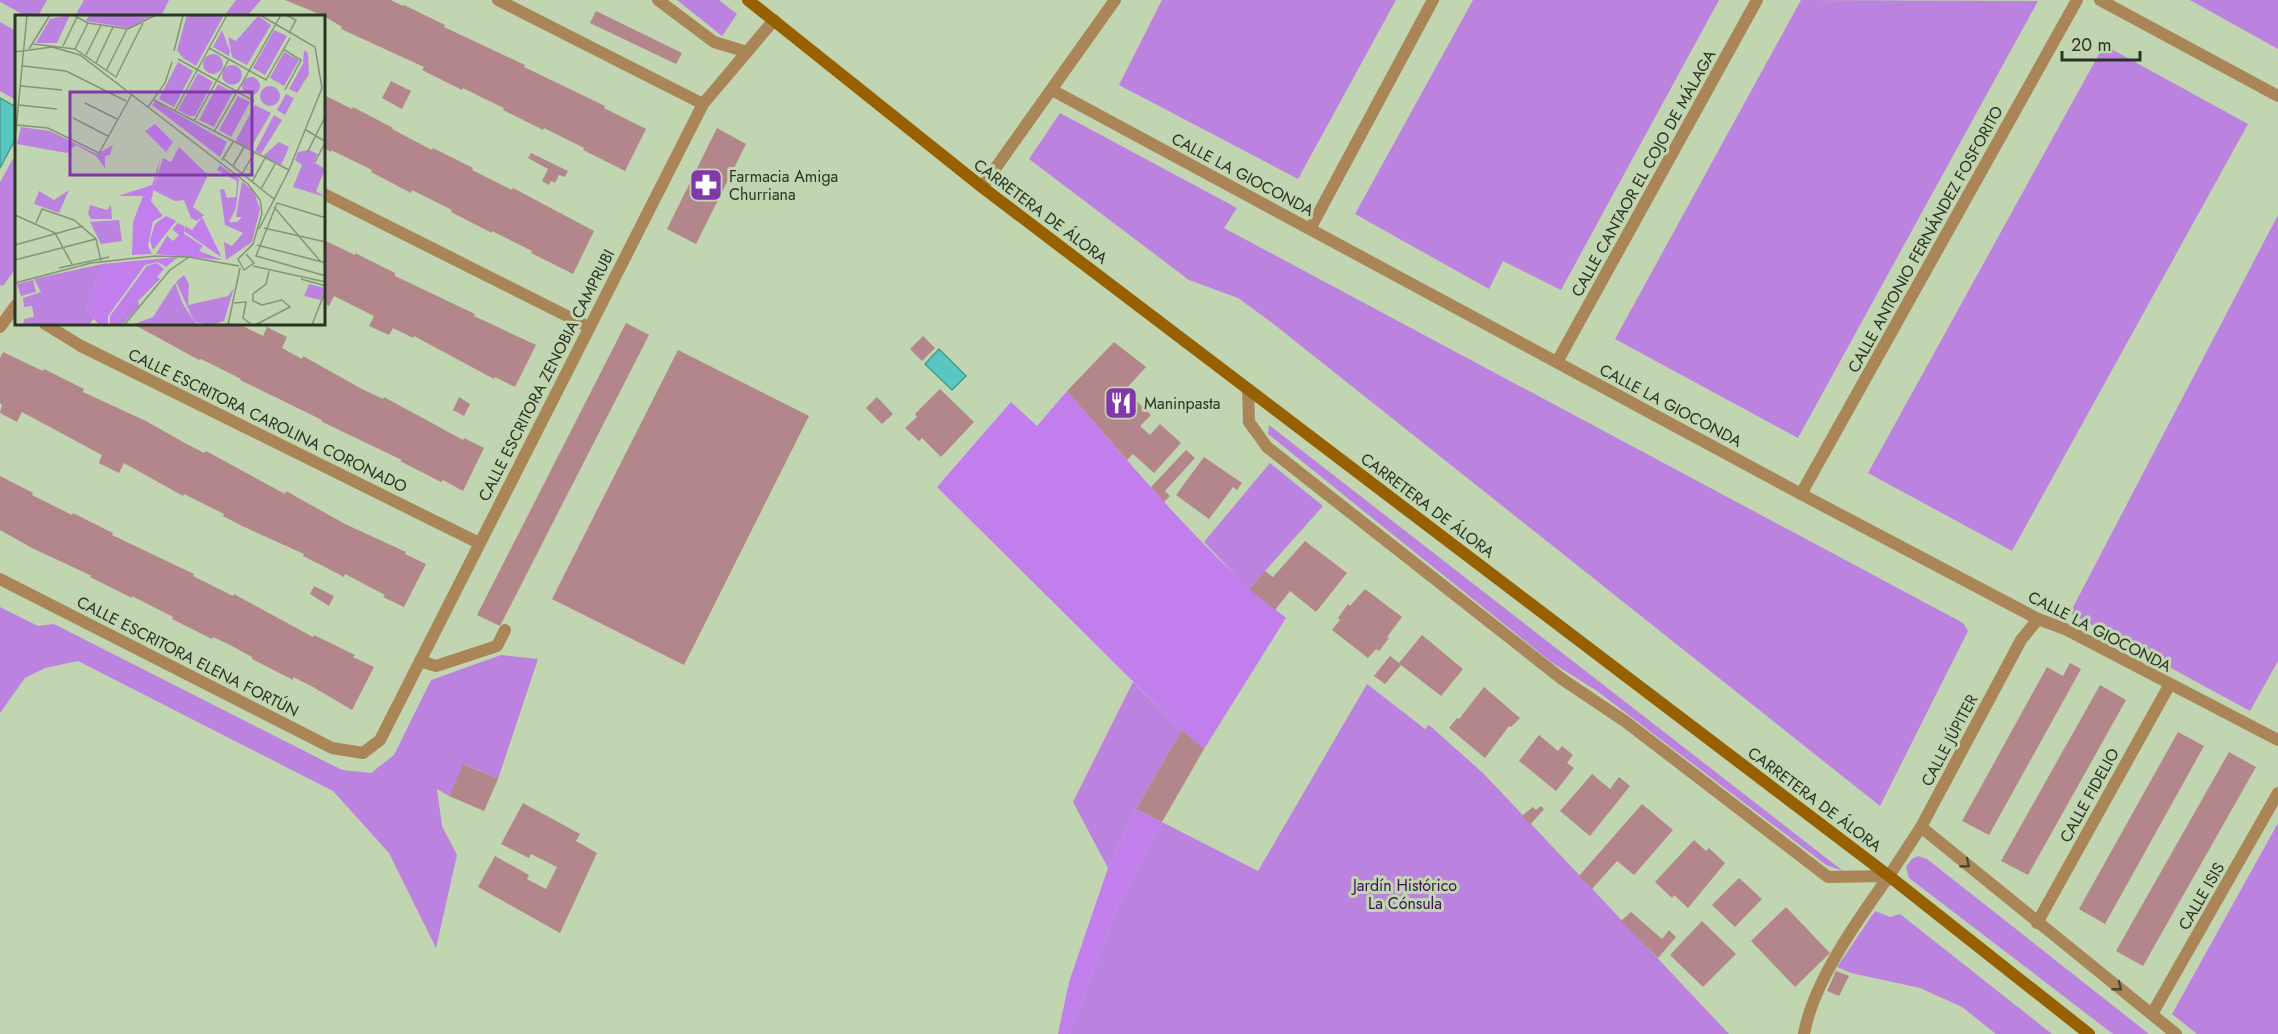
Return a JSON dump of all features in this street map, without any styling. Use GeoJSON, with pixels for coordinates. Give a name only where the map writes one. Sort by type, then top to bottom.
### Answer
{"type":"FeatureCollection","features":[{"type":"Feature","properties":{"kind":"main road","name":"CARRETERA DE ÁLORA"},"geometry":{"type":"LineString","coordinates":[[748,0],[982,187],[1889,876],[2089,1034]]}},
{"type":"Feature","properties":{"kind":"street"},"geometry":{"type":"LineString","coordinates":[[498,0],[703,104]]}},
{"type":"Feature","properties":{"kind":"street"},"geometry":{"type":"LineString","coordinates":[[658,0],[714,42],[747,52]]}},
{"type":"Feature","properties":{"kind":"street"},"geometry":{"type":"LineString","coordinates":[[982,187],[1115,0]]}},
{"type":"Feature","properties":{"kind":"street"},"geometry":{"type":"LineString","coordinates":[[1310,229],[1433,0]]}},
{"type":"Feature","properties":{"kind":"street","name":"CALLE CANTAOR EL COJO DE MÁLAGA"},"geometry":{"type":"LineString","coordinates":[[1557,362],[1757,0]]}},
{"type":"Feature","properties":{"kind":"street","name":"CALLE ANTONIO FERNÁNDEZ FOSFORITO"},"geometry":{"type":"LineString","coordinates":[[1801,494],[2077,0]]}},
{"type":"Feature","properties":{"kind":"street"},"geometry":{"type":"LineString","coordinates":[[2100,0],[2278,96]]}},
{"type":"Feature","properties":{"kind":"street","name":"CALLE ESCRITORA ZENOBIA CAMPRUBI"},"geometry":{"type":"LineString","coordinates":[[363,753],[380,740],[703,104],[774,20]]}},
{"type":"Feature","properties":{"kind":"street","name":"CALLE LA GIOCONDA"},"geometry":{"type":"LineString","coordinates":[[1052,90],[1801,494],[2038,619],[2066,629],[2278,740]]}},
{"type":"Feature","properties":{"kind":"street"},"geometry":{"type":"LineString","coordinates":[[326,195],[589,327]]}},
{"type":"Feature","properties":{"kind":"street"},"geometry":{"type":"LineString","coordinates":[[0,327],[15,306]]}},
{"type":"Feature","properties":{"kind":"street","name":"CALLE ESCRITORA CAROLINA CORONADO"},"geometry":{"type":"LineString","coordinates":[[48,326],[81,346],[479,543]]}},
{"type":"Feature","properties":{"kind":"street"},"geometry":{"type":"LineString","coordinates":[[1248,390],[1249,422],[1267,447],[1562,679],[1626,722],[1828,877],[1889,876]]}},
{"type":"Feature","properties":{"kind":"street","name":"CALLE ESCRITORA ELENA FORTÚN"},"geometry":{"type":"LineString","coordinates":[[0,579],[332,748],[363,753]]}},
{"type":"Feature","properties":{"kind":"street","name":"CALLE JÚPITER"},"geometry":{"type":"LineString","coordinates":[[1804,1034],[1806,1020],[1831,965],[1863,912],[1921,827],[2021,640],[2038,619]]}},
{"type":"Feature","properties":{"kind":"street"},"geometry":{"type":"LineString","coordinates":[[420,661],[436,666],[497,646],[505,630]]}},
{"type":"Feature","properties":{"kind":"street","name":"CALLE FIDELIO"},"geometry":{"type":"LineString","coordinates":[[2037,923],[2170,684]]}},
{"type":"Feature","properties":{"kind":"street","name":"CALLE ISIS"},"geometry":{"type":"LineString","coordinates":[[2152,1014],[2278,793]]}},
{"type":"Feature","properties":{"kind":"street"},"geometry":{"type":"LineString","coordinates":[[1921,827],[2176,1034]]}},
{"type":"Feature","properties":{"kind":"green space"},"geometry":{"type":"Polygon","coordinates":[[[0,0],[47,0],[39,15],[24,15],[0,0]]]}},
{"type":"Feature","properties":{"kind":"green space"},"geometry":{"type":"Polygon","coordinates":[[[84,0],[169,0],[162,15],[76,15],[84,0]]]}},
{"type":"Feature","properties":{"kind":"green space"},"geometry":{"type":"Polygon","coordinates":[[[236,0],[261,0],[248,15],[225,15],[236,0]]]}},
{"type":"Feature","properties":{"kind":"green space"},"geometry":{"type":"Polygon","coordinates":[[[677,0],[719,0],[737,14],[722,36],[677,0]]]}},
{"type":"Feature","properties":{"kind":"green space"},"geometry":{"type":"Polygon","coordinates":[[[1162,0],[1396,0],[1298,179],[1119,85],[1162,0]]]}},
{"type":"Feature","properties":{"kind":"green space"},"geometry":{"type":"Polygon","coordinates":[[[1473,0],[1719,0],[1561,290],[1503,261],[1489,289],[1355,214],[1473,0]]]}},
{"type":"Feature","properties":{"kind":"green space"},"geometry":{"type":"Polygon","coordinates":[[[1801,0],[2038,1],[1798,438],[1615,339],[1801,0]]]}},
{"type":"Feature","properties":{"kind":"green space"},"geometry":{"type":"Polygon","coordinates":[[[2190,0],[2278,0],[2278,49],[2190,0]]]}},
{"type":"Feature","properties":{"kind":"green space"},"geometry":{"type":"Polygon","coordinates":[[[0,22],[15,30],[15,99],[0,91],[0,22]]]}},
{"type":"Feature","properties":{"kind":"green space"},"geometry":{"type":"Polygon","coordinates":[[[2104,45],[2248,124],[2012,551],[1868,473],[2104,45]]]}},
{"type":"Feature","properties":{"kind":"green space"},"geometry":{"type":"Polygon","coordinates":[[[1060,113],[1237,208],[1224,228],[1963,623],[1968,631],[1880,806],[1271,322],[1238,298],[1189,280],[1029,159],[1060,113]]]}},
{"type":"Feature","properties":{"kind":"green space"},"geometry":{"type":"Polygon","coordinates":[[[13,159],[15,160],[15,269],[3,286],[0,285],[0,182],[13,159]]]}},
{"type":"Feature","properties":{"kind":"green space"},"geometry":{"type":"Polygon","coordinates":[[[2278,215],[2278,661],[2250,711],[2070,613],[2278,215]]]}},
{"type":"Feature","properties":{"kind":"green space"},"geometry":{"type":"Polygon","coordinates":[[[1269,425],[1843,871],[1826,865],[1597,691],[1551,662],[1268,434],[1269,425]]]}},
{"type":"Feature","properties":{"kind":"green space"},"geometry":{"type":"Polygon","coordinates":[[[1270,463],[1323,506],[1249,589],[1204,542],[1270,463]]]}},
{"type":"Feature","properties":{"kind":"green space"},"geometry":{"type":"Polygon","coordinates":[[[0,607],[38,626],[54,624],[342,770],[371,773],[394,755],[431,680],[501,655],[538,659],[498,779],[464,764],[449,796],[437,789],[442,826],[457,855],[436,948],[389,853],[333,791],[78,661],[45,668],[25,678],[0,713],[0,607]]]}},
{"type":"Feature","properties":{"kind":"green space"},"geometry":{"type":"Polygon","coordinates":[[[1133,682],[1182,730],[1136,809],[1108,868],[1073,802],[1133,682]]]}},
{"type":"Feature","properties":{"kind":"green space","name":"Jardín Histórico La Cónsula"},"geometry":{"type":"Polygon","coordinates":[[[1367,684],[1425,729],[1429,725],[1483,773],[1729,1034],[1069,1034],[1117,908],[1162,822],[1258,871],[1367,684]]]}},
{"type":"Feature","properties":{"kind":"green space"},"geometry":{"type":"Polygon","coordinates":[[[2278,823],[2278,1034],[2197,1034],[2172,1014],[2278,823]]]}},
{"type":"Feature","properties":{"kind":"green space"},"geometry":{"type":"Polygon","coordinates":[[[1918,856],[1927,859],[2149,1034],[2113,1034],[1909,878],[1906,867],[1912,859],[1918,856]]]}},
{"type":"Feature","properties":{"kind":"green space"},"geometry":{"type":"Polygon","coordinates":[[[1875,911],[1890,917],[1900,914],[2052,1034],[1996,1034],[1962,1007],[1920,988],[1851,973],[1837,967],[1875,911]]]}},
{"type":"Feature","properties":{"kind":"shaded area"},"geometry":{"type":"Polygon","coordinates":[[[1067,391],[1198,538],[1226,566],[1286,618],[1204,749],[1182,730],[937,487],[1011,402],[1037,426],[1067,391]]]}},
{"type":"Feature","properties":{"kind":"shaded area"},"geometry":{"type":"Polygon","coordinates":[[[1136,809],[1162,822],[1117,908],[1069,1034],[1058,1034],[1069,982],[1108,868],[1136,809]]]}},
{"type":"Feature","properties":{"kind":"water"},"geometry":{"type":"Polygon","coordinates":[[[0,98],[15,106],[15,140],[0,168],[0,98]]]}},
{"type":"Feature","properties":{"kind":"water"},"geometry":{"type":"Polygon","coordinates":[[[939,349],[966,376],[952,390],[925,364],[939,349]]]}},
{"type":"Feature","properties":{"kind":"building"},"geometry":{"type":"Polygon","coordinates":[[[285,0],[391,0],[525,65],[524,67],[605,106],[604,108],[646,129],[625,171],[544,128],[543,130],[503,110],[504,108],[422,70],[424,67],[341,29],[342,27],[326,15],[285,0]]]}},
{"type":"Feature","properties":{"kind":"building"},"geometry":{"type":"Polygon","coordinates":[[[596,11],[682,53],[676,64],[590,23],[596,11]]]}},
{"type":"Feature","properties":{"kind":"building"},"geometry":{"type":"Polygon","coordinates":[[[391,81],[411,91],[402,109],[382,98],[391,81]]]}},
{"type":"Feature","properties":{"kind":"building"},"geometry":{"type":"Polygon","coordinates":[[[326,96],[352,109],[353,107],[432,150],[433,148],[594,231],[573,274],[531,253],[532,251],[451,212],[452,210],[412,190],[411,193],[371,172],[372,170],[331,150],[331,152],[326,149],[326,96]]]}},
{"type":"Feature","properties":{"kind":"building"},"geometry":{"type":"Polygon","coordinates":[[[717,128],[746,144],[696,244],[667,229],[717,128]]]}},
{"type":"Feature","properties":{"kind":"building"},"geometry":{"type":"Polygon","coordinates":[[[531,153],[568,171],[565,177],[559,175],[555,183],[551,181],[549,185],[542,181],[548,169],[528,158],[531,153]]]}},
{"type":"Feature","properties":{"kind":"building"},"geometry":{"type":"Polygon","coordinates":[[[326,241],[355,255],[355,253],[395,273],[395,276],[536,345],[515,387],[495,377],[494,379],[414,336],[413,338],[393,328],[389,335],[369,326],[374,316],[334,296],[329,306],[326,304],[326,241]]]}},
{"type":"Feature","properties":{"kind":"building"},"geometry":{"type":"Polygon","coordinates":[[[626,323],[649,335],[500,626],[477,615],[626,323]]]}},
{"type":"Feature","properties":{"kind":"building"},"geometry":{"type":"Polygon","coordinates":[[[137,326],[243,326],[263,336],[267,327],[287,337],[282,348],[302,359],[303,356],[362,389],[383,399],[384,397],[463,440],[464,438],[484,448],[463,491],[199,360],[137,326]]]}},
{"type":"Feature","properties":{"kind":"building"},"geometry":{"type":"Polygon","coordinates":[[[923,336],[935,348],[922,361],[910,349],[923,336]]]}},
{"type":"Feature","properties":{"kind":"building"},"geometry":{"type":"Polygon","coordinates":[[[1114,342],[1146,367],[1125,390],[1151,415],[1140,426],[1150,435],[1160,424],[1181,443],[1154,473],[1133,454],[1127,460],[1067,391],[1114,342]]]}},
{"type":"Feature","properties":{"kind":"building"},"geometry":{"type":"Polygon","coordinates":[[[678,350],[809,416],[684,665],[552,599],[678,350]]]}},
{"type":"Feature","properties":{"kind":"building"},"geometry":{"type":"Polygon","coordinates":[[[3,352],[84,389],[83,392],[146,421],[204,453],[206,451],[285,494],[286,491],[345,524],[406,552],[405,554],[426,564],[404,607],[345,574],[344,577],[303,556],[304,554],[242,526],[223,516],[224,514],[184,494],[183,496],[124,463],[119,473],[99,463],[102,455],[22,412],[17,422],[0,413],[2,405],[0,403],[0,358],[3,352]]]}},
{"type":"Feature","properties":{"kind":"building"},"geometry":{"type":"Polygon","coordinates":[[[940,389],[974,422],[941,457],[922,438],[919,441],[905,428],[917,417],[915,414],[940,389]]]}},
{"type":"Feature","properties":{"kind":"building"},"geometry":{"type":"Polygon","coordinates":[[[459,397],[470,404],[464,416],[453,410],[459,397]]]}},
{"type":"Feature","properties":{"kind":"building"},"geometry":{"type":"Polygon","coordinates":[[[877,397],[893,414],[882,424],[866,408],[877,397]]]}},
{"type":"Feature","properties":{"kind":"building"},"geometry":{"type":"Polygon","coordinates":[[[1186,450],[1195,458],[1165,491],[1170,496],[1164,502],[1151,487],[1186,450]]]}},
{"type":"Feature","properties":{"kind":"building"},"geometry":{"type":"Polygon","coordinates":[[[1204,457],[1242,483],[1237,490],[1233,487],[1209,519],[1176,495],[1204,457]]]}},
{"type":"Feature","properties":{"kind":"building"},"geometry":{"type":"Polygon","coordinates":[[[0,476],[33,493],[32,495],[113,533],[112,535],[194,574],[193,576],[233,596],[234,594],[313,637],[314,635],[355,655],[353,657],[374,667],[352,710],[313,687],[293,677],[293,680],[232,646],[213,637],[212,639],[172,619],[173,617],[0,530],[0,476]]]}},
{"type":"Feature","properties":{"kind":"building"},"geometry":{"type":"Polygon","coordinates":[[[1305,541],[1347,573],[1316,612],[1290,591],[1275,610],[1249,589],[1265,571],[1273,577],[1305,541]]]}},
{"type":"Feature","properties":{"kind":"building"},"geometry":{"type":"Polygon","coordinates":[[[314,586],[334,596],[329,606],[310,594],[314,586]]]}},
{"type":"Feature","properties":{"kind":"building"},"geometry":{"type":"Polygon","coordinates":[[[1365,589],[1402,617],[1379,651],[1376,649],[1368,658],[1332,630],[1348,604],[1350,606],[1365,589]]]}},
{"type":"Feature","properties":{"kind":"building"},"geometry":{"type":"Polygon","coordinates":[[[1422,635],[1463,669],[1441,696],[1401,665],[1385,684],[1374,676],[1390,656],[1399,663],[1422,635]]]}},
{"type":"Feature","properties":{"kind":"building"},"geometry":{"type":"Polygon","coordinates":[[[2070,663],[2081,669],[1989,835],[1962,821],[2047,667],[2063,676],[2070,663]]]}},
{"type":"Feature","properties":{"kind":"building"},"geometry":{"type":"Polygon","coordinates":[[[2100,685],[2126,700],[2028,875],[2001,861],[2100,685]]]}},
{"type":"Feature","properties":{"kind":"building"},"geometry":{"type":"Polygon","coordinates":[[[1484,687],[1520,718],[1511,727],[1509,726],[1485,758],[1449,728],[1484,687]]]}},
{"type":"Feature","properties":{"kind":"building"},"geometry":{"type":"Polygon","coordinates":[[[1182,730],[1204,749],[1162,822],[1136,809],[1182,730]]]}},
{"type":"Feature","properties":{"kind":"building"},"geometry":{"type":"Polygon","coordinates":[[[2178,732],[2204,746],[2105,924],[2079,909],[2178,732]]]}},
{"type":"Feature","properties":{"kind":"building"},"geometry":{"type":"Polygon","coordinates":[[[1539,735],[1558,751],[1562,746],[1573,755],[1567,763],[1574,768],[1556,791],[1519,761],[1539,735]]]}},
{"type":"Feature","properties":{"kind":"building"},"geometry":{"type":"Polygon","coordinates":[[[2229,752],[2256,767],[2143,966],[2116,951],[2229,752]]]}},
{"type":"Feature","properties":{"kind":"building"},"geometry":{"type":"Polygon","coordinates":[[[463,764],[498,779],[484,811],[449,796],[463,764]]]}},
{"type":"Feature","properties":{"kind":"building"},"geometry":{"type":"Polygon","coordinates":[[[1592,774],[1610,789],[1619,777],[1630,786],[1590,836],[1560,811],[1592,774]]]}},
{"type":"Feature","properties":{"kind":"building"},"geometry":{"type":"Polygon","coordinates":[[[523,803],[580,834],[576,841],[597,853],[560,933],[478,887],[495,856],[529,875],[527,879],[546,889],[557,867],[531,854],[529,858],[501,844],[523,803]]]}},
{"type":"Feature","properties":{"kind":"building"},"geometry":{"type":"Polygon","coordinates":[[[1642,804],[1673,830],[1634,875],[1617,861],[1592,889],[1579,876],[1642,804]]]}},
{"type":"Feature","properties":{"kind":"building"},"geometry":{"type":"Polygon","coordinates":[[[1541,806],[1544,809],[1530,825],[1522,816],[1533,807],[1536,810],[1541,806]]]}},
{"type":"Feature","properties":{"kind":"building"},"geometry":{"type":"Polygon","coordinates":[[[1694,840],[1706,851],[1709,848],[1725,863],[1688,908],[1674,895],[1672,898],[1655,882],[1694,840]]]}},
{"type":"Feature","properties":{"kind":"building"},"geometry":{"type":"Polygon","coordinates":[[[1739,878],[1762,899],[1735,927],[1712,905],[1739,878]]]}},
{"type":"Feature","properties":{"kind":"building"},"geometry":{"type":"Polygon","coordinates":[[[1786,907],[1830,953],[1795,987],[1751,941],[1786,907]]]}},
{"type":"Feature","properties":{"kind":"building"},"geometry":{"type":"Polygon","coordinates":[[[1631,912],[1662,939],[1669,930],[1676,937],[1658,958],[1621,921],[1631,912]]]}},
{"type":"Feature","properties":{"kind":"building"},"geometry":{"type":"Polygon","coordinates":[[[1702,921],[1736,954],[1703,987],[1670,955],[1702,921]]]}},
{"type":"Feature","properties":{"kind":"building"},"geometry":{"type":"Polygon","coordinates":[[[1836,971],[1849,976],[1839,996],[1827,991],[1836,971]]]}},
{"type":"Feature","properties":{"kind":"place","name":"Farmacia Amiga Churriana"},"geometry":{"type":"Point","coordinates":[706,185]}},
{"type":"Feature","properties":{"kind":"place","name":"Maninpasta"},"geometry":{"type":"Point","coordinates":[1121,403]}}]}
